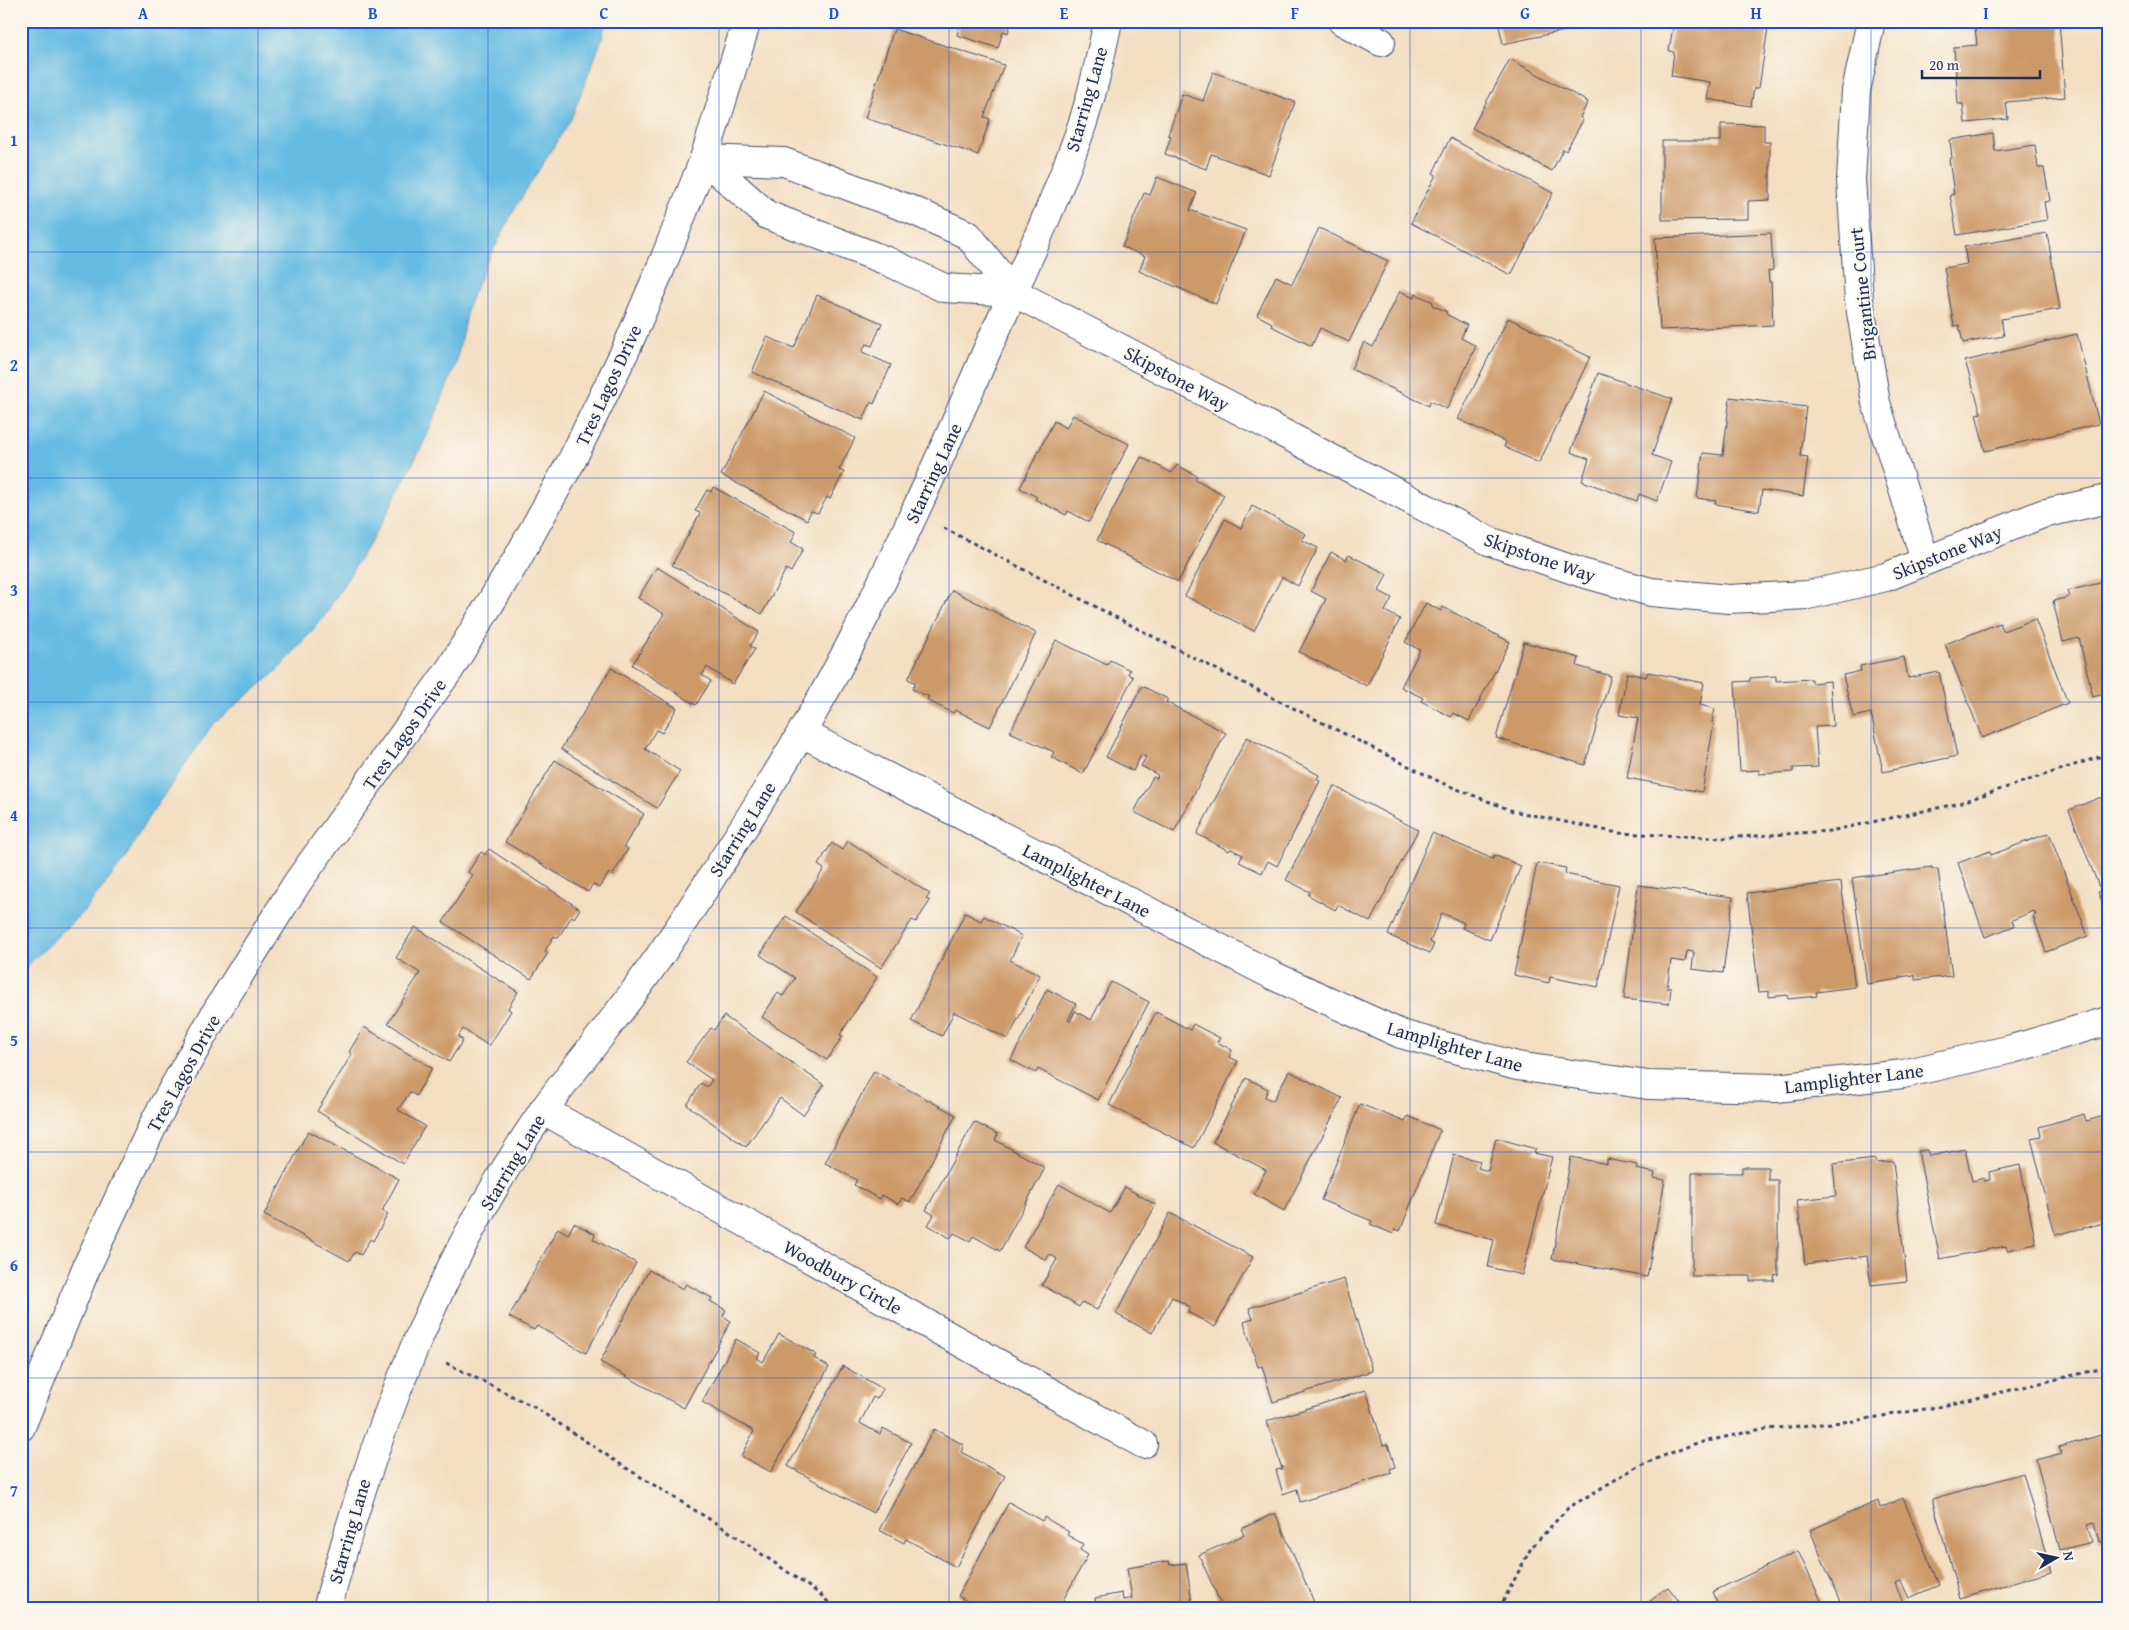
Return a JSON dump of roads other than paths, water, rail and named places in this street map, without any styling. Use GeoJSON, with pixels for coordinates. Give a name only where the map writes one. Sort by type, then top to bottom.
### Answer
{"type":"FeatureCollection","features":[{"type":"Feature","properties":{"kind":"street","name":"Tres Lagos Drive"},"geometry":{"type":"LineString","coordinates":[[21,1427],[87,1266],[157,1117],[216,1012],[298,883],[450,669],[516,561],[572,460],[626,349],[704,159],[747,21]]}},
{"type":"Feature","properties":{"kind":"street","name":"Starring Lane"},"geometry":{"type":"LineString","coordinates":[[327,1609],[369,1464],[414,1347],[451,1266],[543,1110],[613,1020],[703,891],[802,733],[864,618],[915,512],[1013,292],[1080,132],[1096,79],[1108,21]]}},
{"type":"Feature","properties":{"kind":"street"},"geometry":{"type":"LineString","coordinates":[[1342,21],[1381,42]]}},
{"type":"Feature","properties":{"kind":"street","name":"Brigantine Court"},"geometry":{"type":"LineString","coordinates":[[1871,21],[1856,91],[1851,180],[1859,300],[1876,403],[1925,560]]}},
{"type":"Feature","properties":{"kind":"street","name":"Skipstone Way"},"geometry":{"type":"LineString","coordinates":[[704,159],[767,215],[887,261],[944,288],[1013,292]]}},
{"type":"Feature","properties":{"kind":"street","name":"Skipstone Way"},"geometry":{"type":"LineString","coordinates":[[704,159],[784,162],[912,210],[968,235],[1013,292],[1489,541],[1582,574],[1651,592],[1729,599],[1808,595],[1886,577],[2042,514],[2108,499]]}},
{"type":"Feature","properties":{"kind":"street","name":"Lamplighter Lane"},"geometry":{"type":"LineString","coordinates":[[802,733],[1274,976],[1401,1034],[1517,1066],[1648,1084],[1776,1088],[1903,1074],[2012,1050],[2108,1021]]}},
{"type":"Feature","properties":{"kind":"street","name":"Woodbury Circle"},"geometry":{"type":"LineString","coordinates":[[543,1110],[1143,1444]]}},
{"type":"Feature","properties":{"kind":"water"},"geometry":{"type":"Polygon","coordinates":[[[21,21],[605,21],[602,39],[571,119],[515,208],[486,264],[467,309],[456,364],[427,436],[384,519],[323,618],[278,670],[213,724],[146,821],[125,859],[84,911],[21,971],[21,21]]]}}]}
